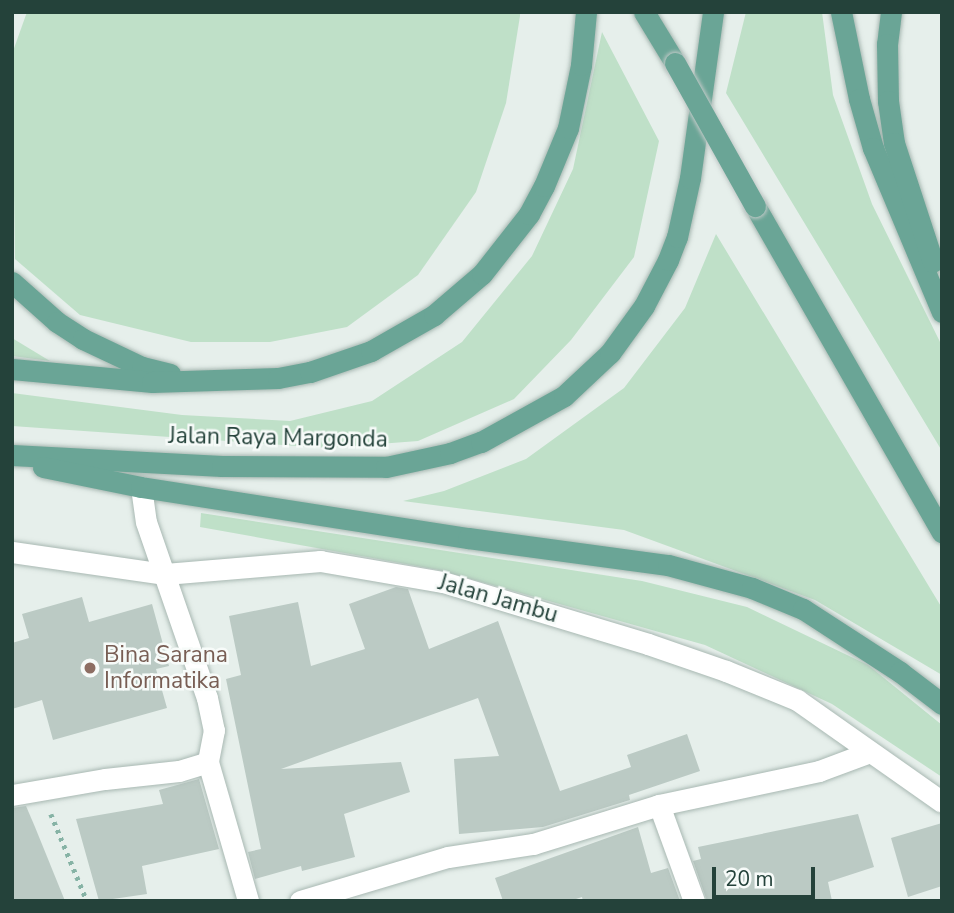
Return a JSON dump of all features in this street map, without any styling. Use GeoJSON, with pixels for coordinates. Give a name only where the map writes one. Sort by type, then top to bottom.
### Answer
{"type":"FeatureCollection","features":[{"type":"Feature","properties":{"kind":"main road"},"geometry":{"type":"LineString","coordinates":[[12,369],[116,381],[213,383],[278,378],[310,372],[371,351],[434,315],[482,274],[528,214],[559,155],[575,98],[586,12]]}},
{"type":"Feature","properties":{"kind":"main road"},"geometry":{"type":"LineString","coordinates":[[644,12],[942,532]]}},
{"type":"Feature","properties":{"kind":"main road","name":"Jalan Raya Margonda"},"geometry":{"type":"LineString","coordinates":[[12,455],[222,466],[386,467],[427,459],[481,442],[564,396],[617,344],[644,306],[677,237],[690,178],[713,12]]}},
{"type":"Feature","properties":{"kind":"main road"},"geometry":{"type":"LineString","coordinates":[[841,12],[853,76],[873,148],[942,312]]}},
{"type":"Feature","properties":{"kind":"main road"},"geometry":{"type":"LineString","coordinates":[[891,12],[887,44],[888,90],[894,143],[942,286]]}},
{"type":"Feature","properties":{"kind":"main road"},"geometry":{"type":"LineString","coordinates":[[12,282],[57,322],[109,353],[155,370],[213,383]]}},
{"type":"Feature","properties":{"kind":"main road"},"geometry":{"type":"LineString","coordinates":[[12,461],[141,487],[468,538],[668,565],[752,588],[803,609],[900,671],[942,704]]}},
{"type":"Feature","properties":{"kind":"street"},"geometry":{"type":"LineString","coordinates":[[141,487],[146,522],[201,677],[214,730],[208,762],[248,901]]}},
{"type":"Feature","properties":{"kind":"street","name":"Jalan Jambu"},"geometry":{"type":"LineString","coordinates":[[12,552],[164,574],[320,561],[443,582],[726,671],[797,700],[942,802]]}},
{"type":"Feature","properties":{"kind":"street"},"geometry":{"type":"LineString","coordinates":[[300,901],[448,857],[533,844],[659,805],[819,771],[870,752]]}},
{"type":"Feature","properties":{"kind":"street"},"geometry":{"type":"LineString","coordinates":[[12,795],[179,771],[208,762]]}},
{"type":"Feature","properties":{"kind":"street"},"geometry":{"type":"LineString","coordinates":[[659,805],[694,901]]}},
{"type":"Feature","properties":{"kind":"path"},"geometry":{"type":"LineString","coordinates":[[41,790],[87,901]]}},
{"type":"Feature","properties":{"kind":"green space"},"geometry":{"type":"Polygon","coordinates":[[[27,12],[520,12],[520,16],[506,103],[476,192],[418,275],[347,327],[270,342],[191,342],[80,315],[15,259],[12,54],[27,12]]]}},
{"type":"Feature","properties":{"kind":"green space"},"geometry":{"type":"Polygon","coordinates":[[[746,12],[822,12],[833,95],[872,204],[942,346],[942,451],[726,93],[746,12]]]}},
{"type":"Feature","properties":{"kind":"green space"},"geometry":{"type":"Polygon","coordinates":[[[602,32],[659,141],[634,257],[571,340],[514,399],[418,441],[326,448],[12,426],[12,393],[182,415],[290,421],[372,401],[462,342],[532,256],[573,169],[602,32]]]}},
{"type":"Feature","properties":{"kind":"green space"},"geometry":{"type":"Polygon","coordinates":[[[716,234],[942,608],[942,675],[815,600],[624,530],[403,501],[444,491],[526,459],[624,388],[685,308],[716,234]]]}},
{"type":"Feature","properties":{"kind":"green space"},"geometry":{"type":"Polygon","coordinates":[[[12,338],[50,361],[12,356],[12,338]]]}},
{"type":"Feature","properties":{"kind":"green space"},"geometry":{"type":"Polygon","coordinates":[[[201,513],[642,581],[747,607],[868,665],[942,725],[942,777],[832,704],[705,645],[439,570],[200,527],[201,513]]]}},
{"type":"Feature","properties":{"kind":"building"},"geometry":{"type":"Polygon","coordinates":[[[396,587],[408,589],[429,649],[498,621],[560,791],[631,767],[627,755],[687,734],[700,771],[629,795],[630,800],[543,827],[459,834],[454,759],[499,756],[478,698],[281,769],[401,762],[410,792],[344,814],[355,857],[302,871],[301,866],[255,879],[248,852],[261,849],[226,679],[241,675],[229,616],[298,602],[311,666],[365,649],[349,604],[396,587]]]}},
{"type":"Feature","properties":{"kind":"building","name":"Bina Sarana Informatika"},"geometry":{"type":"Polygon","coordinates":[[[82,597],[89,622],[152,604],[169,666],[156,669],[167,708],[53,740],[42,700],[12,709],[12,643],[29,638],[22,614],[82,597]]]}},
{"type":"Feature","properties":{"kind":"building"},"geometry":{"type":"Polygon","coordinates":[[[199,779],[219,849],[142,866],[147,894],[99,901],[76,819],[163,804],[159,790],[199,779]]]}},
{"type":"Feature","properties":{"kind":"building"},"geometry":{"type":"Polygon","coordinates":[[[26,806],[65,901],[12,901],[12,808],[26,806]]]}},
{"type":"Feature","properties":{"kind":"building"},"geometry":{"type":"Polygon","coordinates":[[[858,814],[874,867],[828,882],[832,901],[707,901],[693,861],[701,859],[698,847],[858,814]]]}},
{"type":"Feature","properties":{"kind":"building"},"geometry":{"type":"Polygon","coordinates":[[[942,823],[942,886],[908,897],[891,838],[942,823]]]}},
{"type":"Feature","properties":{"kind":"building"},"geometry":{"type":"Polygon","coordinates":[[[638,827],[651,873],[668,868],[680,901],[583,901],[582,897],[570,901],[503,901],[495,878],[638,827]]]}},
{"type":"Feature","properties":{"kind":"place","name":"Bina Sarana Informatika"},"geometry":{"type":"Point","coordinates":[90,668]}}]}
